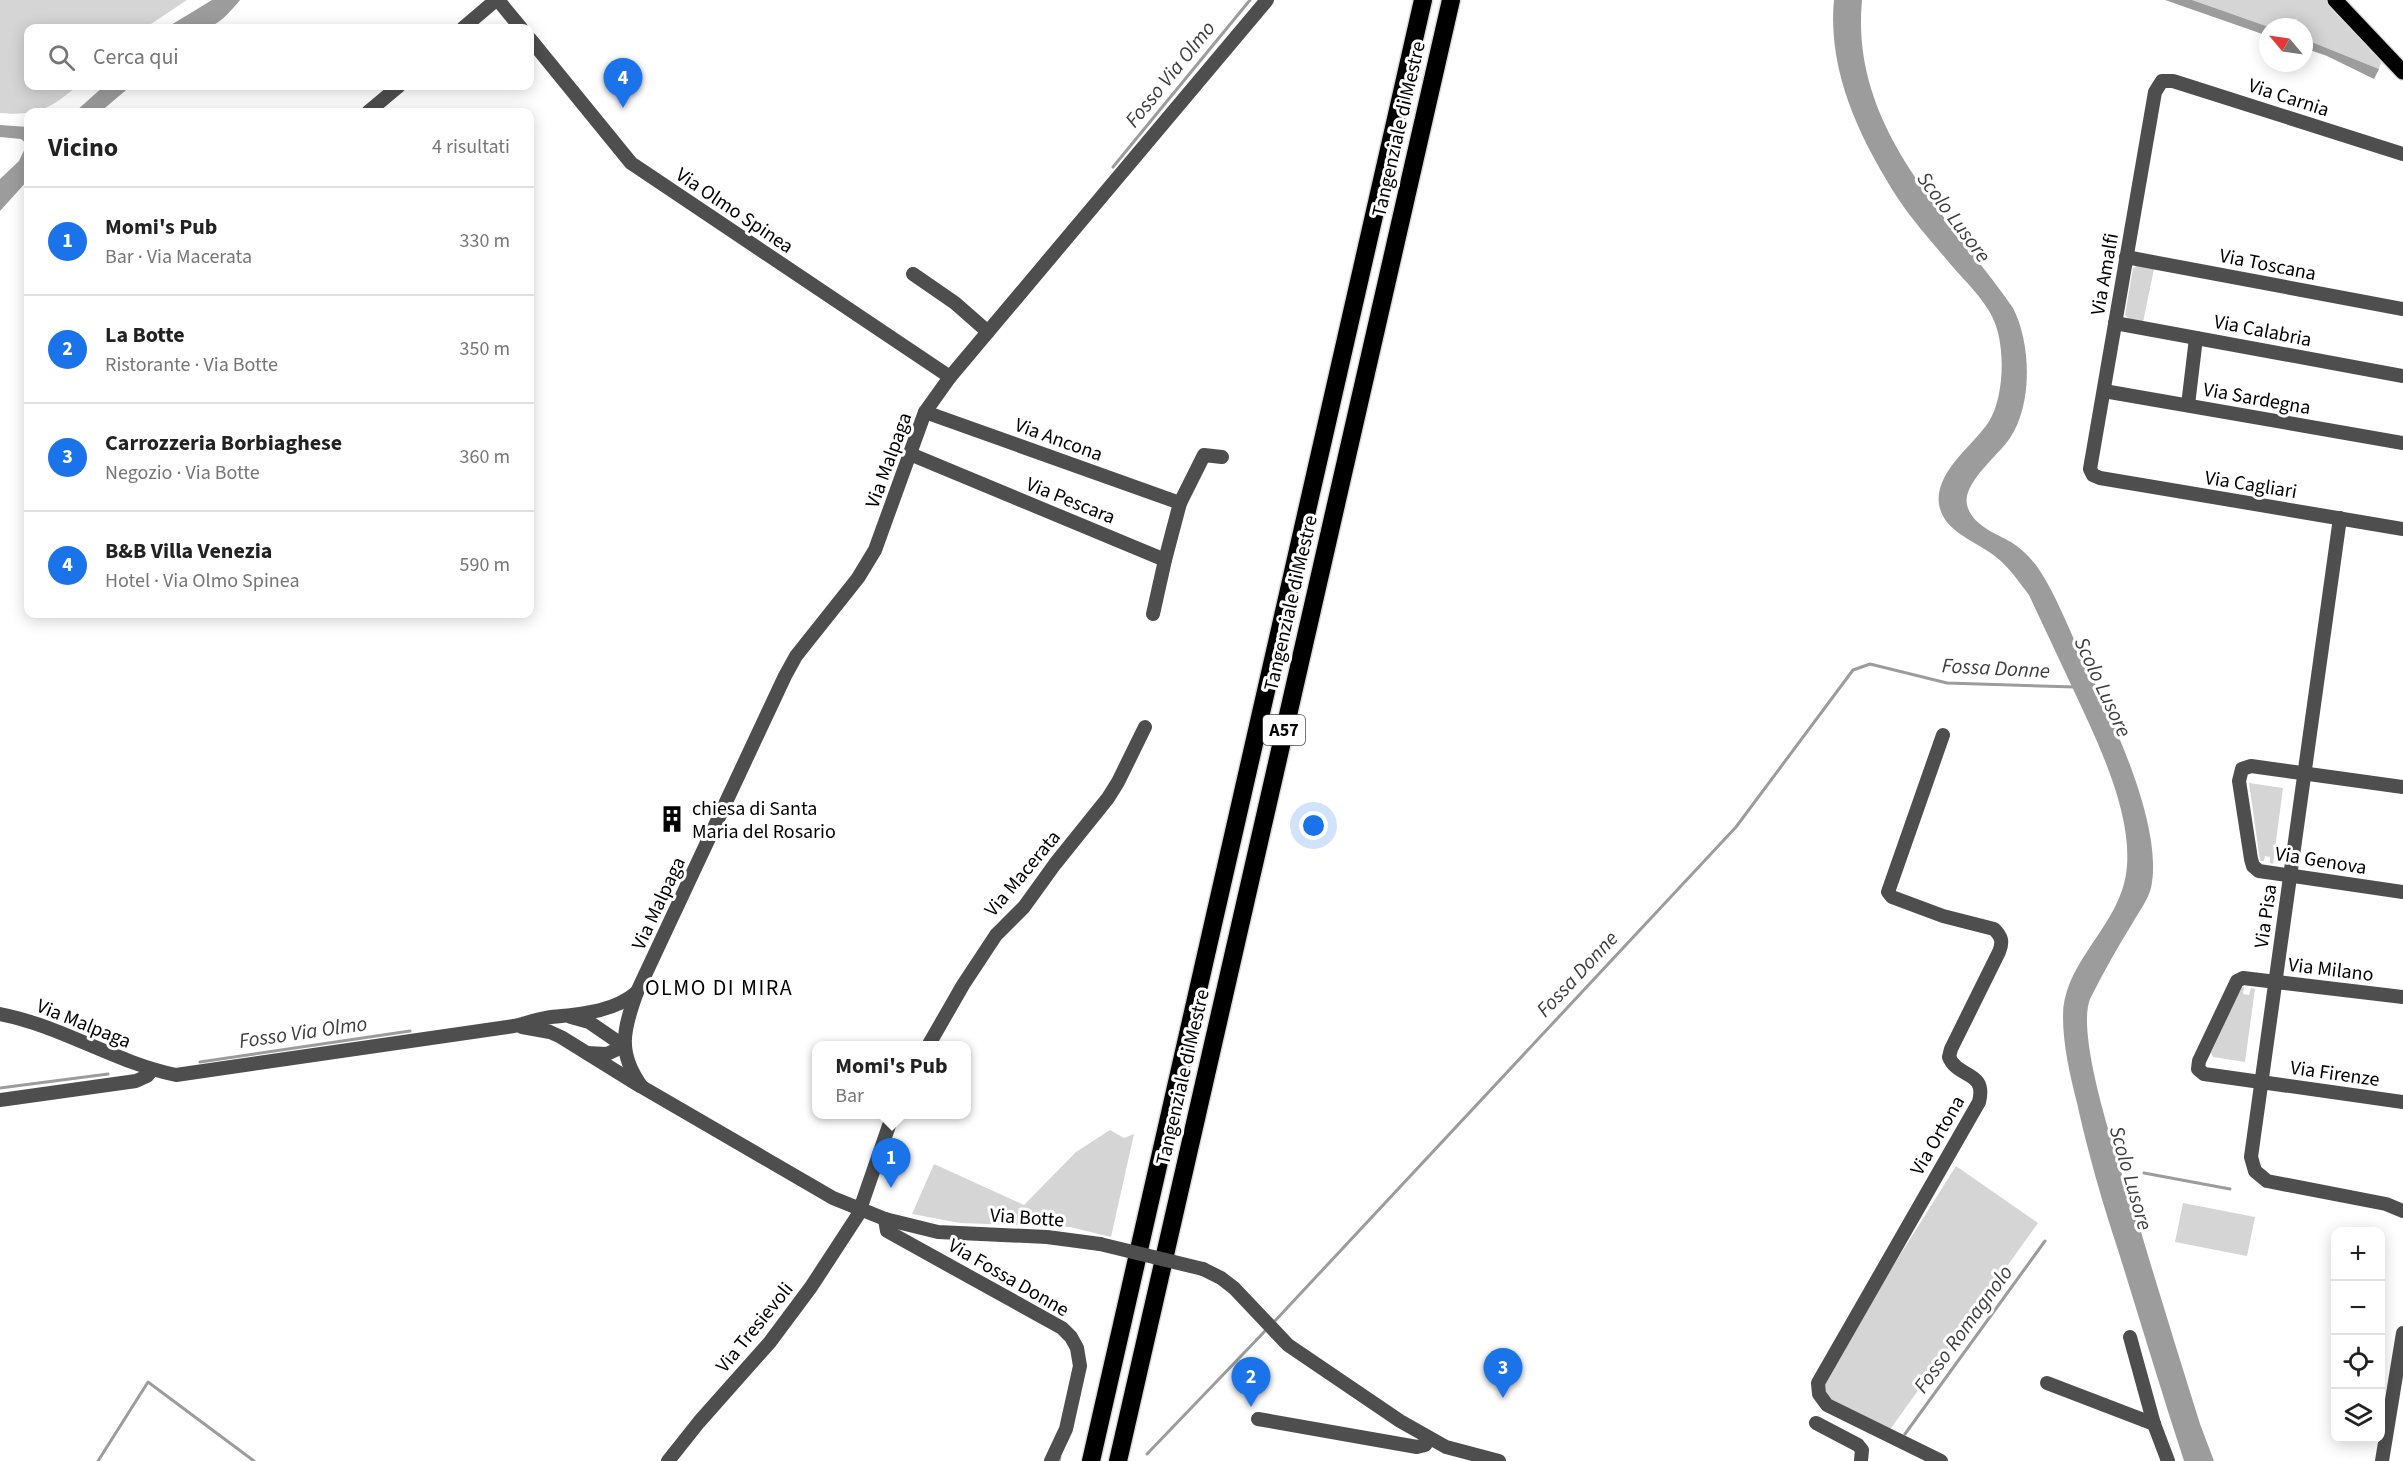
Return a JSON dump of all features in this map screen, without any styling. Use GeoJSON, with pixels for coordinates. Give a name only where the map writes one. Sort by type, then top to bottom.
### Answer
{"type":"FeatureCollection","features":[{"type":"Feature","properties":{"kind":"highway","name":"Tangenziale di Mestre"},"geometry":{"type":"LineString","coordinates":[[1091,1461],[1423,0]]}},
{"type":"Feature","properties":{"kind":"highway","name":"Tangenziale di Mestre"},"geometry":{"type":"LineString","coordinates":[[1118,1461],[1450,0]]}},
{"type":"Feature","properties":{"kind":"main road"},"geometry":{"type":"LineString","coordinates":[[2335,0],[2403,72]]}},
{"type":"Feature","properties":{"kind":"street"},"geometry":{"type":"LineString","coordinates":[[469,24],[497,0],[518,24]]}},
{"type":"Feature","properties":{"kind":"street","name":"Via Malpaga"},"geometry":{"type":"LineString","coordinates":[[624,1046],[625,1029],[637,992],[785,676],[796,657],[858,578],[875,550],[926,412],[950,377],[1267,0]]}},
{"type":"Feature","properties":{"kind":"street","name":"Via Olmo Spinea"},"geometry":{"type":"LineString","coordinates":[[534,44],[631,164],[950,377]]}},
{"type":"Feature","properties":{"kind":"street","name":"Via Carnia"},"geometry":{"type":"LineString","coordinates":[[2162,81],[2173,81],[2403,154]]}},
{"type":"Feature","properties":{"kind":"street","name":"Via Amalfi"},"geometry":{"type":"LineString","coordinates":[[2093,475],[2090,469],[2091,462],[2126,257],[2155,92],[2162,81]]}},
{"type":"Feature","properties":{"kind":"street"},"geometry":{"type":"LineString","coordinates":[[373,108],[394,90]]}},
{"type":"Feature","properties":{"kind":"street","name":"Via Toscana"},"geometry":{"type":"LineString","coordinates":[[2126,257],[2403,309]]}},
{"type":"Feature","properties":{"kind":"street"},"geometry":{"type":"LineString","coordinates":[[913,274],[954,303],[988,332]]}},
{"type":"Feature","properties":{"kind":"street","name":"Via Calabria"},"geometry":{"type":"LineString","coordinates":[[2115,323],[2403,376]]}},
{"type":"Feature","properties":{"kind":"street"},"geometry":{"type":"LineString","coordinates":[[2188,405],[2196,338]]}},
{"type":"Feature","properties":{"kind":"street","name":"Via Sardegna"},"geometry":{"type":"LineString","coordinates":[[2104,391],[2403,444]]}},
{"type":"Feature","properties":{"kind":"street","name":"Via Ancona"},"geometry":{"type":"LineString","coordinates":[[926,412],[1180,503]]}},
{"type":"Feature","properties":{"kind":"street","name":"Via Pescara"},"geometry":{"type":"LineString","coordinates":[[910,454],[1165,560]]}},
{"type":"Feature","properties":{"kind":"street"},"geometry":{"type":"LineString","coordinates":[[1154,614],[1180,503],[1204,455],[1222,457]]}},
{"type":"Feature","properties":{"kind":"street","name":"Via Cagliari"},"geometry":{"type":"LineString","coordinates":[[2093,475],[2113,481],[2403,529]]}},
{"type":"Feature","properties":{"kind":"street","name":"Via Pisa"},"geometry":{"type":"LineString","coordinates":[[2340,518],[2251,1157],[2255,1171],[2260,1177],[2275,1183],[2400,1209],[2403,1222]]}},
{"type":"Feature","properties":{"kind":"street","name":"Via Macerata"},"geometry":{"type":"LineString","coordinates":[[931,1041],[996,934],[1024,907],[1054,864],[1108,798],[1145,727]]}},
{"type":"Feature","properties":{"kind":"street","name":"Via Ortona"},"geometry":{"type":"LineString","coordinates":[[1941,1461],[1827,1405],[1819,1394],[1818,1383],[1979,1102],[1981,1093],[1981,1085],[1976,1079],[1956,1067],[1949,1057],[1999,952],[2002,944],[2001,935],[1994,929],[1943,916],[1892,897],[1888,892],[1943,735]]}},
{"type":"Feature","properties":{"kind":"street","name":"Via Genova"},"geometry":{"type":"LineString","coordinates":[[2305,773],[2251,766],[2246,767],[2239,774],[2253,866],[2259,871],[2290,877],[2403,892]]}},
{"type":"Feature","properties":{"kind":"street"},"geometry":{"type":"LineString","coordinates":[[2305,773],[2403,788]]}},
{"type":"Feature","properties":{"kind":"street","name":"Via Milano"},"geometry":{"type":"LineString","coordinates":[[2262,1083],[2204,1074],[2198,1069],[2199,1060],[2237,981],[2243,978],[2275,981],[2403,997]]}},
{"type":"Feature","properties":{"kind":"street","name":"Via Malpaga"},"geometry":{"type":"LineString","coordinates":[[0,1014],[53,1028],[128,1062],[176,1075],[514,1026],[550,1017],[569,1016],[611,1007],[637,992]]}},
{"type":"Feature","properties":{"kind":"street","name":"Via Malpaga"},"geometry":{"type":"LineString","coordinates":[[569,1016],[589,1022],[624,1046]]}},
{"type":"Feature","properties":{"kind":"street","name":"Via Malpaga"},"geometry":{"type":"LineString","coordinates":[[514,1026],[549,1032],[642,1087]]}},
{"type":"Feature","properties":{"kind":"street"},"geometry":{"type":"LineString","coordinates":[[585,1053],[599,1056],[624,1046]]}},
{"type":"Feature","properties":{"kind":"street","name":"Via Botte"},"geometry":{"type":"LineString","coordinates":[[624,1046],[626,1060],[642,1087],[823,1193],[885,1219],[938,1232],[1047,1237],[1100,1244],[1203,1269],[1234,1288],[1269,1327],[1317,1367],[1429,1439],[1453,1450],[1499,1461]]}},
{"type":"Feature","properties":{"kind":"street"},"geometry":{"type":"LineString","coordinates":[[0,1100],[136,1082],[147,1077],[152,1070]]}},
{"type":"Feature","properties":{"kind":"street","name":"Via Firenze"},"geometry":{"type":"LineString","coordinates":[[2262,1083],[2403,1102]]}},
{"type":"Feature","properties":{"kind":"street"},"geometry":{"type":"LineString","coordinates":[[860,1210],[891,1119]]}},
{"type":"Feature","properties":{"kind":"street","name":"Via Tresievoli"},"geometry":{"type":"LineString","coordinates":[[668,1461],[699,1422],[770,1342],[811,1287],[860,1210]]}},
{"type":"Feature","properties":{"kind":"street","name":"Via Fossa Donne"},"geometry":{"type":"LineString","coordinates":[[885,1219],[887,1232],[1047,1318],[1071,1337],[1079,1356],[1080,1366],[1066,1429],[1051,1461]]}},
{"type":"Feature","properties":{"kind":"street"},"geometry":{"type":"LineString","coordinates":[[2382,1461],[2403,1333]]}},
{"type":"Feature","properties":{"kind":"street"},"geometry":{"type":"LineString","coordinates":[[2130,1337],[2154,1424],[2168,1461]]}},
{"type":"Feature","properties":{"kind":"street"},"geometry":{"type":"LineString","coordinates":[[2048,1383],[2154,1424]]}},
{"type":"Feature","properties":{"kind":"street"},"geometry":{"type":"LineString","coordinates":[[1258,1419],[1417,1448],[1425,1445],[1429,1439]]}},
{"type":"Feature","properties":{"kind":"street"},"geometry":{"type":"LineString","coordinates":[[1816,1423],[1858,1445],[1862,1450],[1861,1461]]}},
{"type":"Feature","properties":{"kind":"shaded area"},"geometry":{"type":"Polygon","coordinates":[[[0,0],[187,0],[151,24],[24,24],[24,90],[72,90],[46,108],[24,108],[24,113],[0,113],[0,0]]]}},
{"type":"Feature","properties":{"kind":"shaded area"},"geometry":{"type":"Polygon","coordinates":[[[212,0],[240,0],[215,24],[173,24],[212,0]]]}},
{"type":"Feature","properties":{"kind":"shaded area"},"geometry":{"type":"Polygon","coordinates":[[[1834,0],[1862,0],[1862,46],[1871,89],[1887,128],[1908,166],[2013,308],[2019,322],[2027,373],[2023,408],[2010,438],[1982,470],[1970,488],[1967,505],[1979,523],[2011,542],[2027,555],[2045,580],[2103,701],[2141,799],[2153,861],[2151,888],[2090,999],[2087,1019],[2089,1047],[2114,1149],[2200,1424],[2214,1461],[2184,1461],[2106,1213],[2086,1140],[2066,1049],[2063,1016],[2070,983],[2114,908],[2127,870],[2127,844],[2116,790],[2095,737],[2029,595],[2001,561],[1947,523],[1939,503],[1940,490],[1952,465],[1981,432],[1993,413],[2000,389],[2002,362],[1999,337],[1992,317],[1981,299],[1922,231],[1899,200],[1860,130],[1841,79],[1833,27],[1834,0]]]}},
{"type":"Feature","properties":{"kind":"shaded area"},"geometry":{"type":"Polygon","coordinates":[[[2165,0],[2192,0],[2259,23],[2259,33],[2165,0]]]}},
{"type":"Feature","properties":{"kind":"shaded area"},"geometry":{"type":"Polygon","coordinates":[[[2192,0],[2326,0],[2374,49],[2381,63],[2379,69],[2313,43],[2313,18],[2259,18],[2259,23],[2192,0]]]}},
{"type":"Feature","properties":{"kind":"shaded area"},"geometry":{"type":"Polygon","coordinates":[[[2313,43],[2379,69],[2374,79],[2313,51],[2313,43]]]}},
{"type":"Feature","properties":{"kind":"shaded area"},"geometry":{"type":"Polygon","coordinates":[[[100,90],[126,90],[105,108],[79,108],[100,90]]]}},
{"type":"Feature","properties":{"kind":"shaded area"},"geometry":{"type":"Polygon","coordinates":[[[0,125],[24,127],[24,142],[21,139],[0,137],[0,125]]]}},
{"type":"Feature","properties":{"kind":"shaded area"},"geometry":{"type":"Polygon","coordinates":[[[24,150],[24,184],[0,211],[0,179],[19,161],[24,150]]]}},
{"type":"Feature","properties":{"kind":"shaded area"},"geometry":{"type":"Polygon","coordinates":[[[2137,266],[2154,269],[2143,322],[2129,319],[2125,315],[2133,268],[2137,266]]]}},
{"type":"Feature","properties":{"kind":"shaded area"},"geometry":{"type":"Polygon","coordinates":[[[2249,783],[2283,788],[2273,864],[2270,863],[2270,857],[2265,856],[2264,861],[2260,861],[2249,783]]]}},
{"type":"Feature","properties":{"kind":"shaded area"},"geometry":{"type":"Polygon","coordinates":[[[2241,987],[2244,987],[2243,994],[2249,995],[2251,988],[2255,989],[2245,1062],[2213,1057],[2211,1053],[2241,987]]]}},
{"type":"Feature","properties":{"kind":"shaded area"},"geometry":{"type":"Polygon","coordinates":[[[1110,1130],[1124,1138],[1134,1134],[1111,1237],[1070,1227],[960,1223],[912,1214],[934,1164],[1024,1205],[1076,1152],[1110,1130]]]}},
{"type":"Feature","properties":{"kind":"shaded area"},"geometry":{"type":"Polygon","coordinates":[[[1956,1166],[2038,1223],[1889,1431],[1818,1393],[1820,1382],[1956,1166]]]}},
{"type":"Feature","properties":{"kind":"shaded area"},"geometry":{"type":"Polygon","coordinates":[[[2183,1203],[2255,1217],[2247,1256],[2175,1242],[2183,1203]]]}},
{"type":"Feature","properties":{"kind":"waterway","name":"Fosso Via Olmo"},"geometry":{"type":"LineString","coordinates":[[1113,167],[1250,0]]}},
{"type":"Feature","properties":{"kind":"waterway","name":"Fossa Donne"},"geometry":{"type":"LineString","coordinates":[[1273,1323],[1736,827],[1853,670],[1870,664],[1947,683],[2075,687]]}},
{"type":"Feature","properties":{"kind":"waterway","name":"Fosso Via Olmo"},"geometry":{"type":"LineString","coordinates":[[200,1062],[410,1031]]}},
{"type":"Feature","properties":{"kind":"waterway","name":"Fosso Via Olmo"},"geometry":{"type":"LineString","coordinates":[[0,1088],[108,1074]]}},
{"type":"Feature","properties":{"kind":"waterway","name":"Fosso Romagnolo"},"geometry":{"type":"LineString","coordinates":[[2144,1173],[2230,1189]]}},
{"type":"Feature","properties":{"kind":"waterway","name":"Fosso Romagnolo"},"geometry":{"type":"LineString","coordinates":[[1905,1434],[2045,1241]]}},
{"type":"Feature","properties":{"kind":"waterway","name":"Fossa Donne"},"geometry":{"type":"LineString","coordinates":[[1147,1454],[1266,1330]]}},
{"type":"Feature","properties":{"kind":"waterway"},"geometry":{"type":"LineString","coordinates":[[98,1461],[148,1382],[254,1461]]}},
{"type":"Feature","properties":{"kind":"waterway","name":"Fossa Donne"},"geometry":{"type":"LineString","coordinates":[[1059,1461],[1060,1457]]}},
{"type":"Feature","properties":{"kind":"place","name":"B&B Villa Venezia"},"geometry":{"type":"Point","coordinates":[623,108]}},
{"type":"Feature","properties":{"kind":"place","name":"chiesa di Santa Maria del Rosario"},"geometry":{"type":"Point","coordinates":[672,819]}},
{"type":"Feature","properties":{"kind":"place","name":"Momi's Pub"},"geometry":{"type":"Point","coordinates":[891,1188]}},
{"type":"Feature","properties":{"kind":"place","name":"Carrozzeria Borbiaghese"},"geometry":{"type":"Point","coordinates":[1503,1398]}},
{"type":"Feature","properties":{"kind":"place","name":"La Botte"},"geometry":{"type":"Point","coordinates":[1251,1407]}},
{"type":"Feature","properties":{"kind":"district","name":"OLMO DI MIRA"},"geometry":{"type":"Point","coordinates":[719,987]}},
{"type":"Feature","properties":{"kind":"water label","name":"Scolo Lusore"},"geometry":{"type":"Point","coordinates":[1954,217]}},
{"type":"Feature","properties":{"kind":"water label","name":"Scolo Lusore"},"geometry":{"type":"Point","coordinates":[2103,687]}},
{"type":"Feature","properties":{"kind":"water label","name":"Scolo Lusore"},"geometry":{"type":"Point","coordinates":[2131,1178]}}]}
